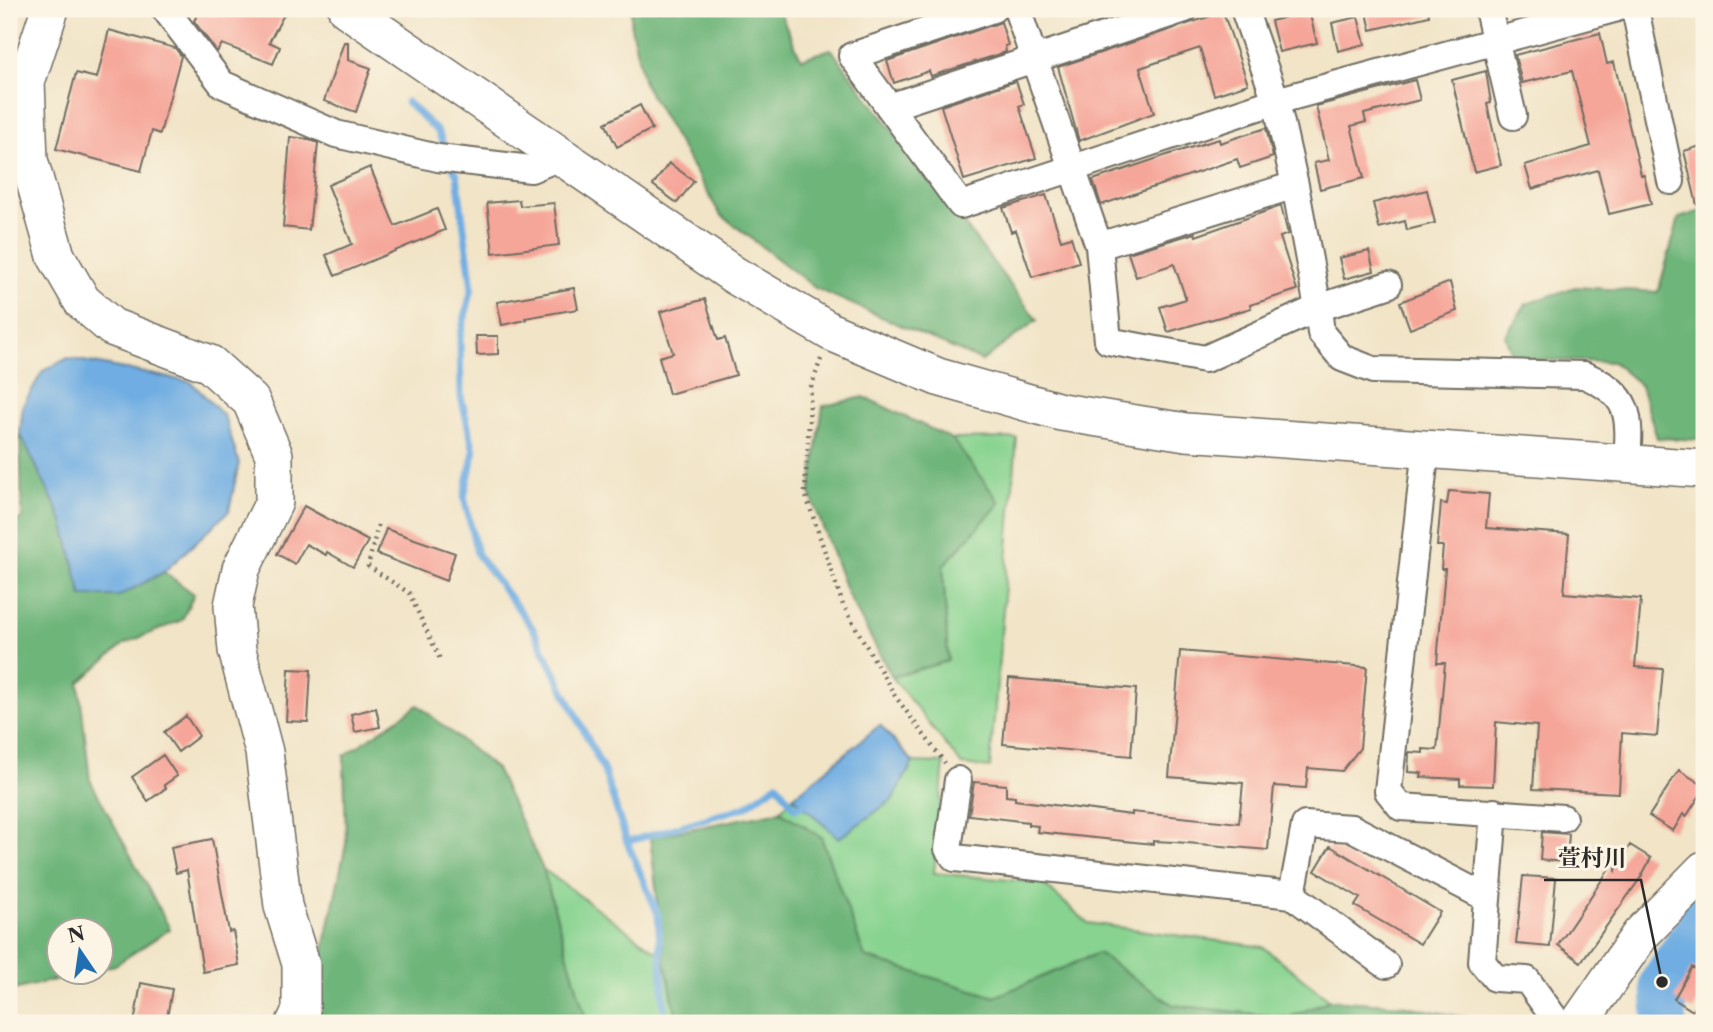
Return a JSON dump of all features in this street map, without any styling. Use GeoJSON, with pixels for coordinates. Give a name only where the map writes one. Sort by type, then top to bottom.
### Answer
{"type":"FeatureCollection","features":[{"type":"Feature","properties":{"kind":"street"},"geometry":{"type":"LineString","coordinates":[[50,9],[18,88],[29,160],[56,256],[82,301],[112,327],[210,364],[251,401],[274,455],[274,502],[241,569],[233,606],[237,650],[264,752],[283,906],[301,964],[301,1012],[295,1023]]}},
{"type":"Feature","properties":{"kind":"street"},"geometry":{"type":"LineString","coordinates":[[166,9],[222,83],[336,134],[438,158],[531,169],[562,156]]}},
{"type":"Feature","properties":{"kind":"street"},"geometry":{"type":"LineString","coordinates":[[347,9],[734,275],[831,332],[938,377],[1062,412],[1186,432],[1426,447],[1704,469]]}},
{"type":"Feature","properties":{"kind":"street"},"geometry":{"type":"LineString","coordinates":[[993,9],[852,56],[961,205],[1276,101],[1614,9]]}},
{"type":"Feature","properties":{"kind":"street"},"geometry":{"type":"LineString","coordinates":[[1017,9],[1099,246],[1108,341],[1205,359],[1318,308],[1388,285]]}},
{"type":"Feature","properties":{"kind":"street"},"geometry":{"type":"LineString","coordinates":[[890,107],[1185,9]]}},
{"type":"Feature","properties":{"kind":"street"},"geometry":{"type":"LineString","coordinates":[[1244,9],[1276,101],[1295,185],[1321,333],[1342,358],[1373,370],[1584,375],[1607,385],[1625,408],[1629,428],[1627,463]]}},
{"type":"Feature","properties":{"kind":"street"},"geometry":{"type":"LineString","coordinates":[[1488,9],[1513,116]]}},
{"type":"Feature","properties":{"kind":"street"},"geometry":{"type":"LineString","coordinates":[[1635,9],[1671,181]]}},
{"type":"Feature","properties":{"kind":"street"},"geometry":{"type":"LineString","coordinates":[[1099,246],[1295,185]]}},
{"type":"Feature","properties":{"kind":"street"},"geometry":{"type":"LineString","coordinates":[[1426,447],[1388,791],[1401,807],[1563,818]]}},
{"type":"Feature","properties":{"kind":"street"},"geometry":{"type":"LineString","coordinates":[[958,780],[948,849],[955,858],[1292,895],[1386,965]]}},
{"type":"Feature","properties":{"kind":"street"},"geometry":{"type":"LineString","coordinates":[[1494,812],[1482,962],[1495,978],[1527,980],[1558,1023]]}},
{"type":"Feature","properties":{"kind":"street"},"geometry":{"type":"LineString","coordinates":[[1292,895],[1305,825],[1352,828],[1487,898]]}},
{"type":"Feature","properties":{"kind":"street"},"geometry":{"type":"LineString","coordinates":[[1579,1023],[1640,935],[1704,870]]}},
{"type":"Feature","properties":{"kind":"path"},"geometry":{"type":"LineString","coordinates":[[831,332],[811,387],[805,493],[843,605],[895,696],[958,780]]}},
{"type":"Feature","properties":{"kind":"path"},"geometry":{"type":"LineString","coordinates":[[378,525],[368,566],[409,593],[440,659]]}},
{"type":"Feature","properties":{"kind":"green space"},"geometry":{"type":"Polygon","coordinates":[[[631,9],[787,9],[781,15],[801,59],[831,49],[1037,320],[982,361],[815,288],[720,214],[644,84],[631,27],[631,9]]]}},
{"type":"Feature","properties":{"kind":"green space"},"geometry":{"type":"Polygon","coordinates":[[[1704,210],[1704,440],[1657,438],[1641,386],[1613,362],[1514,359],[1505,336],[1526,304],[1575,287],[1658,292],[1679,218],[1704,210]]]}},
{"type":"Feature","properties":{"kind":"green space"},"geometry":{"type":"Polygon","coordinates":[[[864,397],[952,439],[1000,503],[943,566],[948,661],[892,677],[848,595],[810,493],[823,406],[864,397]]]}},
{"type":"Feature","properties":{"kind":"green space"},"geometry":{"type":"Polygon","coordinates":[[[20,433],[63,521],[82,596],[119,596],[164,572],[194,594],[182,620],[124,644],[79,683],[90,780],[170,929],[116,964],[116,916],[46,916],[46,982],[9,991],[9,525],[22,518],[20,433]]]}},
{"type":"Feature","properties":{"kind":"green space"},"geometry":{"type":"Polygon","coordinates":[[[1017,438],[990,768],[962,765],[892,677],[948,661],[943,566],[1000,503],[952,439],[1017,438]]]}},
{"type":"Feature","properties":{"kind":"green space"},"geometry":{"type":"Polygon","coordinates":[[[418,705],[496,769],[543,869],[587,1023],[304,1023],[321,963],[346,844],[344,756],[418,705]]]}},
{"type":"Feature","properties":{"kind":"green space"},"geometry":{"type":"Polygon","coordinates":[[[913,762],[944,763],[934,873],[1042,883],[1088,923],[1263,947],[1330,1000],[1289,1018],[1173,1005],[1098,954],[995,997],[864,957],[821,837],[780,811],[793,797],[839,838],[892,800],[913,762]]]}},
{"type":"Feature","properties":{"kind":"green space"},"geometry":{"type":"Polygon","coordinates":[[[780,811],[821,837],[865,957],[995,997],[1098,953],[1173,1005],[1289,1018],[1330,1000],[1401,1005],[1467,1018],[1470,1023],[678,1023],[664,957],[650,837],[780,811]]]}},
{"type":"Feature","properties":{"kind":"green space"},"geometry":{"type":"Polygon","coordinates":[[[543,869],[664,957],[678,1023],[587,1023],[543,869]]]}},
{"type":"Feature","properties":{"kind":"water"},"geometry":{"type":"Polygon","coordinates":[[[68,358],[191,382],[224,416],[239,463],[229,511],[164,572],[119,596],[82,596],[63,521],[20,433],[23,405],[43,371],[68,358]]]}},
{"type":"Feature","properties":{"kind":"water"},"geometry":{"type":"Polygon","coordinates":[[[880,725],[913,762],[892,800],[839,838],[793,797],[880,725]]]}},
{"type":"Feature","properties":{"kind":"building"},"geometry":{"type":"Polygon","coordinates":[[[200,9],[287,9],[269,42],[280,47],[273,64],[222,44],[217,52],[194,21],[200,9]]]}},
{"type":"Feature","properties":{"kind":"building"},"geometry":{"type":"Polygon","coordinates":[[[1366,9],[1428,9],[1429,16],[1371,30],[1366,9]]]}},
{"type":"Feature","properties":{"kind":"building"},"geometry":{"type":"Polygon","coordinates":[[[1309,11],[1317,43],[1279,52],[1271,21],[1309,11]]]}},
{"type":"Feature","properties":{"kind":"building"},"geometry":{"type":"Polygon","coordinates":[[[1223,12],[1248,84],[1214,95],[1200,48],[1140,68],[1154,113],[1079,141],[1058,67],[1223,12]]]}},
{"type":"Feature","properties":{"kind":"building"},"geometry":{"type":"Polygon","coordinates":[[[1358,17],[1365,44],[1338,51],[1332,23],[1358,17]]]}},
{"type":"Feature","properties":{"kind":"building"},"geometry":{"type":"Polygon","coordinates":[[[1001,22],[1008,45],[1005,46],[1006,52],[931,76],[929,71],[894,83],[887,61],[1001,22]]]}},
{"type":"Feature","properties":{"kind":"building"},"geometry":{"type":"Polygon","coordinates":[[[109,30],[175,48],[181,56],[160,134],[152,131],[141,171],[56,149],[76,73],[97,78],[109,30]]]}},
{"type":"Feature","properties":{"kind":"building"},"geometry":{"type":"Polygon","coordinates":[[[1600,33],[1607,64],[1614,62],[1641,175],[1644,175],[1651,204],[1609,214],[1598,170],[1532,189],[1525,165],[1591,146],[1572,71],[1522,83],[1515,55],[1600,33]]]}},
{"type":"Feature","properties":{"kind":"building"},"geometry":{"type":"Polygon","coordinates":[[[344,42],[348,42],[348,60],[371,68],[356,112],[324,101],[344,42]]]}},
{"type":"Feature","properties":{"kind":"building"},"geometry":{"type":"Polygon","coordinates":[[[1486,71],[1491,103],[1487,104],[1501,165],[1474,172],[1452,80],[1486,71]]]}},
{"type":"Feature","properties":{"kind":"building"},"geometry":{"type":"Polygon","coordinates":[[[1415,80],[1420,100],[1364,114],[1366,122],[1351,126],[1364,178],[1320,189],[1314,163],[1329,160],[1316,106],[1415,80]]]}},
{"type":"Feature","properties":{"kind":"building"},"geometry":{"type":"Polygon","coordinates":[[[1016,81],[1024,104],[1019,106],[1036,158],[964,180],[941,106],[1016,81]]]}},
{"type":"Feature","properties":{"kind":"building"},"geometry":{"type":"Polygon","coordinates":[[[640,105],[652,129],[617,147],[605,123],[640,105]]]}},
{"type":"Feature","properties":{"kind":"building"},"geometry":{"type":"Polygon","coordinates":[[[1266,128],[1273,157],[1240,168],[1237,159],[1101,205],[1093,180],[1219,139],[1220,143],[1266,128]]]}},
{"type":"Feature","properties":{"kind":"building"},"geometry":{"type":"Polygon","coordinates":[[[290,137],[318,143],[309,230],[283,227],[290,137]]]}},
{"type":"Feature","properties":{"kind":"building"},"geometry":{"type":"Polygon","coordinates":[[[1704,145],[1704,204],[1697,205],[1684,151],[1704,145]]]}},
{"type":"Feature","properties":{"kind":"building"},"geometry":{"type":"Polygon","coordinates":[[[669,163],[694,181],[677,203],[653,185],[669,163]]]}},
{"type":"Feature","properties":{"kind":"building"},"geometry":{"type":"Polygon","coordinates":[[[370,167],[395,226],[437,209],[445,230],[335,276],[326,255],[352,244],[328,185],[370,167]]]}},
{"type":"Feature","properties":{"kind":"building"},"geometry":{"type":"Polygon","coordinates":[[[1427,190],[1435,223],[1407,230],[1405,221],[1379,228],[1373,203],[1427,190]]]}},
{"type":"Feature","properties":{"kind":"building"},"geometry":{"type":"Polygon","coordinates":[[[1046,195],[1061,240],[1071,237],[1079,262],[1032,277],[1016,230],[1011,232],[1003,208],[1046,195]]]}},
{"type":"Feature","properties":{"kind":"building"},"geometry":{"type":"Polygon","coordinates":[[[519,200],[520,206],[554,203],[559,245],[493,253],[487,203],[519,200]]]}},
{"type":"Feature","properties":{"kind":"building"},"geometry":{"type":"Polygon","coordinates":[[[1281,206],[1288,234],[1280,237],[1297,290],[1250,305],[1251,308],[1168,332],[1160,307],[1186,299],[1174,264],[1136,277],[1128,253],[1195,233],[1196,236],[1281,206]]]}},
{"type":"Feature","properties":{"kind":"building"},"geometry":{"type":"Polygon","coordinates":[[[1369,251],[1374,271],[1344,279],[1339,258],[1369,251]]]}},
{"type":"Feature","properties":{"kind":"building"},"geometry":{"type":"Polygon","coordinates":[[[1450,282],[1457,311],[1410,329],[1400,302],[1450,282]]]}},
{"type":"Feature","properties":{"kind":"building"},"geometry":{"type":"Polygon","coordinates":[[[574,288],[578,309],[525,318],[526,320],[502,325],[497,302],[574,288]]]}},
{"type":"Feature","properties":{"kind":"building"},"geometry":{"type":"Polygon","coordinates":[[[705,299],[718,340],[725,338],[736,375],[669,394],[659,357],[673,353],[660,312],[705,299]]]}},
{"type":"Feature","properties":{"kind":"building"},"geometry":{"type":"Polygon","coordinates":[[[476,336],[498,336],[498,354],[477,355],[476,336]]]}},
{"type":"Feature","properties":{"kind":"building"},"geometry":{"type":"Polygon","coordinates":[[[1449,491],[1489,494],[1486,528],[1569,534],[1564,593],[1641,599],[1635,667],[1663,669],[1657,736],[1622,733],[1619,793],[1533,789],[1537,726],[1496,722],[1493,786],[1460,785],[1460,779],[1421,777],[1422,773],[1408,772],[1409,752],[1437,750],[1445,663],[1437,663],[1445,569],[1441,569],[1443,546],[1437,546],[1441,503],[1447,504],[1449,491]]]}},
{"type":"Feature","properties":{"kind":"building"},"geometry":{"type":"Polygon","coordinates":[[[304,506],[368,541],[353,567],[306,544],[295,564],[277,554],[304,506]]]}},
{"type":"Feature","properties":{"kind":"building"},"geometry":{"type":"Polygon","coordinates":[[[386,529],[455,553],[446,581],[377,554],[386,529]]]}},
{"type":"Feature","properties":{"kind":"building"},"geometry":{"type":"Polygon","coordinates":[[[1180,651],[1367,667],[1360,748],[1342,771],[1308,768],[1306,788],[1274,786],[1268,850],[1175,842],[1153,841],[1153,844],[1037,832],[1038,826],[1028,825],[1028,822],[969,815],[974,782],[1006,785],[1006,796],[1015,797],[1015,800],[1132,815],[1132,812],[1239,823],[1243,783],[1169,777],[1180,651]]]}},
{"type":"Feature","properties":{"kind":"building"},"geometry":{"type":"Polygon","coordinates":[[[289,669],[311,670],[308,722],[286,721],[289,669]]]}},
{"type":"Feature","properties":{"kind":"building"},"geometry":{"type":"Polygon","coordinates":[[[1009,678],[1136,689],[1131,756],[1003,744],[1009,678]]]}},
{"type":"Feature","properties":{"kind":"building"},"geometry":{"type":"Polygon","coordinates":[[[376,708],[380,727],[355,732],[351,714],[376,708]]]}},
{"type":"Feature","properties":{"kind":"building"},"geometry":{"type":"Polygon","coordinates":[[[186,716],[199,736],[178,752],[164,732],[186,716]]]}},
{"type":"Feature","properties":{"kind":"building"},"geometry":{"type":"Polygon","coordinates":[[[163,755],[177,776],[148,801],[132,777],[163,755]]]}},
{"type":"Feature","properties":{"kind":"building"},"geometry":{"type":"Polygon","coordinates":[[[1679,770],[1704,786],[1704,789],[1686,817],[1683,814],[1673,831],[1649,816],[1679,770]]]}},
{"type":"Feature","properties":{"kind":"building"},"geometry":{"type":"Polygon","coordinates":[[[1542,832],[1569,834],[1567,862],[1540,860],[1542,832]]]}},
{"type":"Feature","properties":{"kind":"building"},"geometry":{"type":"Polygon","coordinates":[[[212,839],[229,932],[233,931],[239,965],[203,972],[187,870],[176,873],[171,847],[212,839]]]}},
{"type":"Feature","properties":{"kind":"building"},"geometry":{"type":"Polygon","coordinates":[[[1630,845],[1651,858],[1641,877],[1581,962],[1558,945],[1616,859],[1616,870],[1630,845]]]}},
{"type":"Feature","properties":{"kind":"building"},"geometry":{"type":"Polygon","coordinates":[[[1330,846],[1440,912],[1420,944],[1355,906],[1360,898],[1315,871],[1330,846]]]}},
{"type":"Feature","properties":{"kind":"building"},"geometry":{"type":"Polygon","coordinates":[[[1523,876],[1556,878],[1550,947],[1516,944],[1523,876]]]}},
{"type":"Feature","properties":{"kind":"building"},"geometry":{"type":"Polygon","coordinates":[[[1692,967],[1704,974],[1704,992],[1693,1011],[1674,999],[1692,967]]]}},
{"type":"Feature","properties":{"kind":"building"},"geometry":{"type":"Polygon","coordinates":[[[141,983],[172,989],[166,1023],[134,1023],[141,983]]]}},
{"type":"Feature","properties":{"kind":"waterway"},"geometry":{"type":"LineString","coordinates":[[407,102],[438,132],[447,153]]}},
{"type":"Feature","properties":{"kind":"waterway"},"geometry":{"type":"LineString","coordinates":[[453,167],[457,175],[472,288],[460,337],[461,397],[474,451],[464,497],[477,554],[532,627],[604,771],[627,842],[658,914],[665,1023]]}},
{"type":"Feature","properties":{"kind":"waterway"},"geometry":{"type":"LineString","coordinates":[[627,842],[745,807],[777,784],[795,808],[810,802]]}},
{"type":"Feature","properties":{"kind":"waterway"},"geometry":{"type":"LineString","coordinates":[[1665,1023],[1662,982],[1699,926],[1704,910]]}},
{"type":"Feature","properties":{"kind":"place","name":"萱村川"},"geometry":{"type":"Point","coordinates":[1662,982]}}]}
